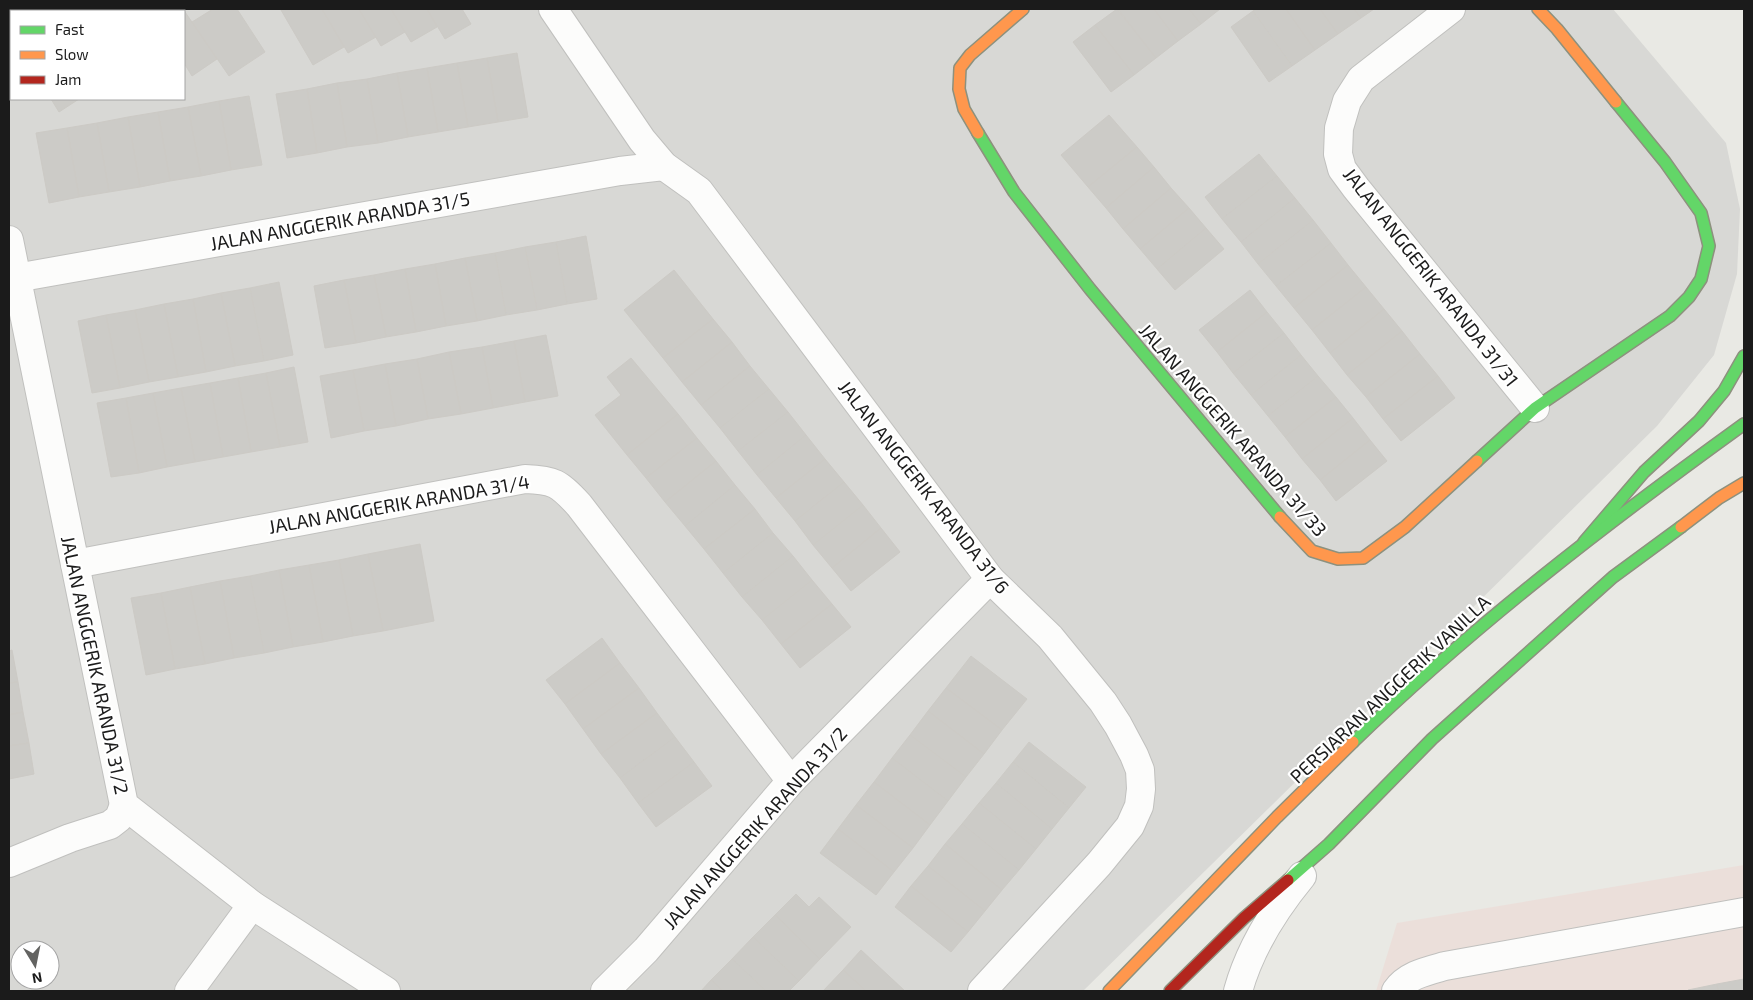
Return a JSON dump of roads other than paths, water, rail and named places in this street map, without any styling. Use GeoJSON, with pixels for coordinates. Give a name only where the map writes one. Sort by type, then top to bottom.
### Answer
{"type":"FeatureCollection","features":[{"type":"Feature","properties":{"kind":"main road","name":"JALAN ANGGERIK ARANDA 31/33"},"geometry":{"type":"LineString","coordinates":[[1024,9],[970,55],[960,68],[959,89],[964,109],[1014,192],[1078,274],[1238,468],[1285,523],[1312,551],[1338,559],[1362,558],[1405,527],[1536,408],[1670,316],[1689,297],[1701,279],[1709,246],[1701,213],[1665,162],[1557,29],[1538,9]]}},
{"type":"Feature","properties":{"kind":"main road"},"geometry":{"type":"LineString","coordinates":[[1584,542],[1644,472],[1699,421],[1724,391],[1744,356]]}},
{"type":"Feature","properties":{"kind":"main road","name":"PERSIARAN ANGGERIK VANILLA"},"geometry":{"type":"LineString","coordinates":[[1108,991],[1341,754],[1453,650],[1584,542],[1744,424]]}},
{"type":"Feature","properties":{"kind":"main road"},"geometry":{"type":"LineString","coordinates":[[1170,991],[1244,918],[1328,844],[1432,739],[1613,577],[1719,498],[1744,483]]}},
{"type":"Feature","properties":{"kind":"street","name":"JALAN ANGGERIK ARANDA 31/6"},"geometry":{"type":"LineString","coordinates":[[553,9],[642,140],[664,166],[698,191],[990,580],[1050,637],[1103,702],[1134,755],[1140,770],[1141,789],[1139,806],[1130,826],[1099,864],[982,991]]}},
{"type":"Feature","properties":{"kind":"street","name":"JALAN ANGGERIK ARANDA 31/31"},"geometry":{"type":"LineString","coordinates":[[1450,9],[1361,79],[1347,101],[1339,128],[1338,154],[1342,169],[1356,188],[1536,408]]}},
{"type":"Feature","properties":{"kind":"street","name":"JALAN ANGGERIK ARANDA 31/5"},"geometry":{"type":"LineString","coordinates":[[16,278],[620,171],[664,166]]}},
{"type":"Feature","properties":{"kind":"street","name":"JALAN ANGGERIK ARANDA 31/2"},"geometry":{"type":"LineString","coordinates":[[9,240],[124,805],[252,905],[386,991]]}},
{"type":"Feature","properties":{"kind":"street","name":"JALAN ANGGERIK ARANDA 31/4"},"geometry":{"type":"LineString","coordinates":[[75,564],[525,479],[548,480],[566,490],[579,504],[791,781]]}},
{"type":"Feature","properties":{"kind":"street","name":"JALAN ANGGERIK ARANDA 31/2"},"geometry":{"type":"LineString","coordinates":[[605,991],[646,950],[791,781],[990,580]]}},
{"type":"Feature","properties":{"kind":"street"},"geometry":{"type":"LineString","coordinates":[[9,863],[70,838],[110,825],[119,818],[124,805]]}},
{"type":"Feature","properties":{"kind":"street"},"geometry":{"type":"LineString","coordinates":[[1245,986],[1261,932],[1290,891],[1328,844]]}},
{"type":"Feature","properties":{"kind":"street"},"geometry":{"type":"LineString","coordinates":[[189,991],[252,905]]}},
{"type":"Feature","properties":{"kind":"street"},"geometry":{"type":"LineString","coordinates":[[1396,991],[1401,984],[1418,974],[1445,966],[1744,912]]}}]}
